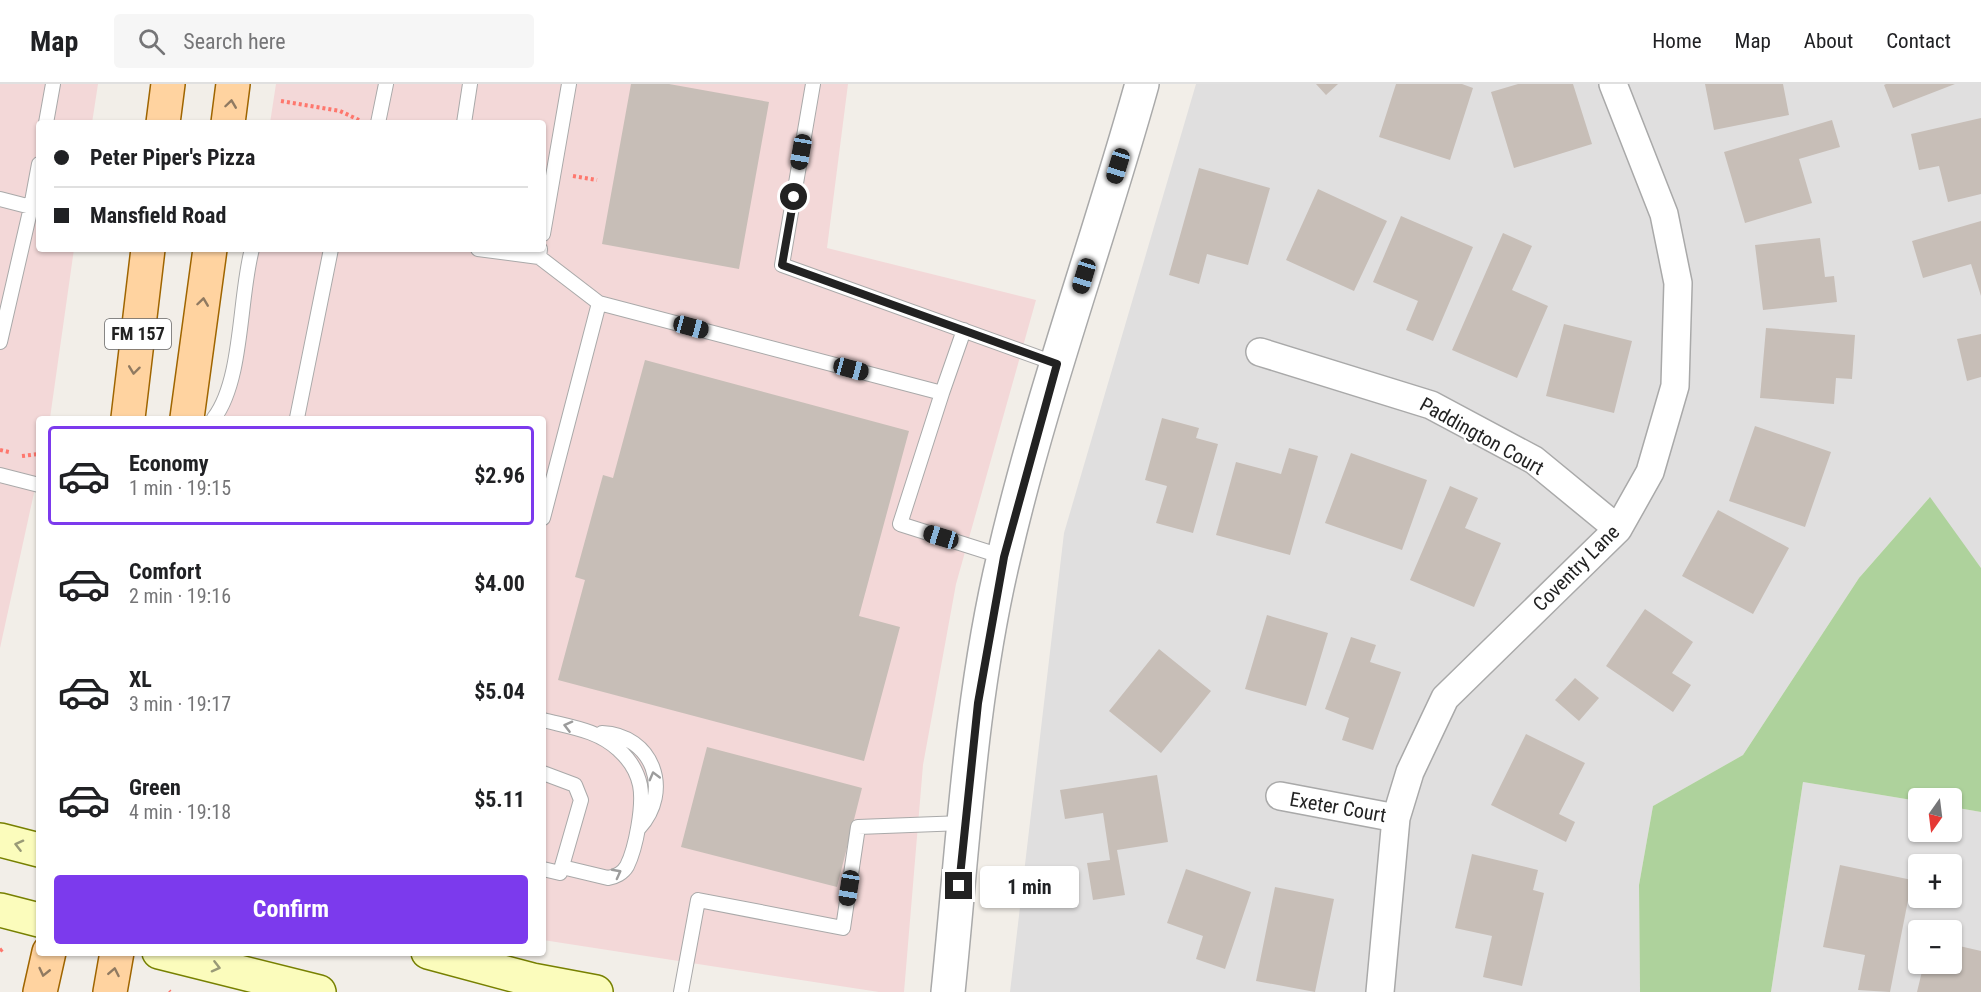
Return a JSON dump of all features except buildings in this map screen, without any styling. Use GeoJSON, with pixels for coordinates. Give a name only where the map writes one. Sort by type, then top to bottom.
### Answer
{"type":"FeatureCollection","features":[{"type":"Feature","properties":{"kind":"main road"},"geometry":{"type":"LineString","coordinates":[[163,120],[168,84]]}},
{"type":"Feature","properties":{"kind":"main road"},"geometry":{"type":"LineString","coordinates":[[228,120],[233,84]]}},
{"type":"Feature","properties":{"kind":"main road","name":"FM 157"},"geometry":{"type":"LineString","coordinates":[[128,416],[148,252]]}},
{"type":"Feature","properties":{"kind":"main road","name":"FM 157"},"geometry":{"type":"LineString","coordinates":[[188,416],[210,252]]}},
{"type":"Feature","properties":{"kind":"main road"},"geometry":{"type":"LineString","coordinates":[[0,840],[36,849]]}},
{"type":"Feature","properties":{"kind":"main road"},"geometry":{"type":"LineString","coordinates":[[0,910],[36,919]]}},
{"type":"Feature","properties":{"kind":"main road"},"geometry":{"type":"LineString","coordinates":[[40,992],[48,956]]}},
{"type":"Feature","properties":{"kind":"main road"},"geometry":{"type":"LineString","coordinates":[[110,992],[116,956]]}},
{"type":"Feature","properties":{"kind":"main road"},"geometry":{"type":"LineString","coordinates":[[175,956],[319,992]]}},
{"type":"Feature","properties":{"kind":"main road"},"geometry":{"type":"LineString","coordinates":[[448,956],[532,980],[596,992]]}},
{"type":"Feature","properties":{"kind":"street"},"geometry":{"type":"LineString","coordinates":[[948,992],[978,703],[1004,557],[1057,364],[1142,84]]}},
{"type":"Feature","properties":{"kind":"street","name":"Coventry Lane"},"geometry":{"type":"LineString","coordinates":[[1380,992],[1396,818],[1410,772],[1445,698],[1618,530],[1650,472],[1674,386],[1678,283],[1664,214],[1613,84]]}},
{"type":"Feature","properties":{"kind":"street","name":"Paddington Court"},"geometry":{"type":"LineString","coordinates":[[1260,352],[1431,405],[1534,460],[1618,530]]}},
{"type":"Feature","properties":{"kind":"street","name":"Exeter Court"},"geometry":{"type":"LineString","coordinates":[[1280,796],[1396,818]]}},
{"type":"Feature","properties":{"kind":"lane"},"geometry":{"type":"LineString","coordinates":[[47,120],[53,84]]}},
{"type":"Feature","properties":{"kind":"lane"},"geometry":{"type":"LineString","coordinates":[[379,120],[386,84]]}},
{"type":"Feature","properties":{"kind":"lane"},"geometry":{"type":"LineString","coordinates":[[464,120],[470,84]]}},
{"type":"Feature","properties":{"kind":"lane"},"geometry":{"type":"LineString","coordinates":[[546,217],[569,84]]}},
{"type":"Feature","properties":{"kind":"lane"},"geometry":{"type":"LineString","coordinates":[[813,84],[782,265],[1057,364]]}},
{"type":"Feature","properties":{"kind":"lane"},"geometry":{"type":"LineString","coordinates":[[0,342],[36,182]]}},
{"type":"Feature","properties":{"kind":"lane"},"geometry":{"type":"LineString","coordinates":[[0,198],[32,207]]}},
{"type":"Feature","properties":{"kind":"lane"},"geometry":{"type":"LineString","coordinates":[[216,416],[221,409],[232,374],[251,252]]}},
{"type":"Feature","properties":{"kind":"lane"},"geometry":{"type":"LineString","coordinates":[[297,416],[330,252]]}},
{"type":"Feature","properties":{"kind":"lane"},"geometry":{"type":"LineString","coordinates":[[524,252],[540,253],[599,303],[942,393]]}},
{"type":"Feature","properties":{"kind":"lane"},"geometry":{"type":"LineString","coordinates":[[546,506],[599,303]]}},
{"type":"Feature","properties":{"kind":"lane"},"geometry":{"type":"LineString","coordinates":[[964,330],[900,524],[1004,557]]}},
{"type":"Feature","properties":{"kind":"lane"},"geometry":{"type":"LineString","coordinates":[[0,475],[36,484]]}},
{"type":"Feature","properties":{"kind":"lane"},"geometry":{"type":"LineString","coordinates":[[546,721],[596,733],[621,751],[636,770],[641,799],[638,830],[626,868],[615,877],[596,877],[562,867]]}},
{"type":"Feature","properties":{"kind":"lane"},"geometry":{"type":"LineString","coordinates":[[546,774],[575,785],[581,800],[560,873],[546,870]]}},
{"type":"Feature","properties":{"kind":"lane"},"geometry":{"type":"LineString","coordinates":[[681,992],[698,900],[843,928],[858,827],[965,823]]}},
{"type":"Feature","properties":{"kind":"path"},"geometry":{"type":"LineString","coordinates":[[281,101],[340,111],[359,120]]}},
{"type":"Feature","properties":{"kind":"path"},"geometry":{"type":"LineString","coordinates":[[0,450],[26,457],[36,455]]}},
{"type":"Feature","properties":{"kind":"shaded area"},"geometry":{"type":"Polygon","coordinates":[[[0,84],[98,84],[92,120],[36,120],[36,252],[74,252],[50,416],[36,416],[36,484],[0,648],[0,84]]]}},
{"type":"Feature","properties":{"kind":"shaded area"},"geometry":{"type":"Polygon","coordinates":[[[276,84],[848,84],[827,248],[1036,300],[956,584],[923,765],[904,992],[879,992],[546,940],[546,416],[225,416],[251,252],[546,252],[546,120],[270,120],[276,84]]]}},
{"type":"Feature","properties":{"kind":"shaded area"},"geometry":{"type":"Polygon","coordinates":[[[1196,84],[1981,84],[1981,568],[1929,498],[1859,578],[1743,755],[1653,806],[1639,885],[1640,992],[1010,992],[1064,533],[1196,84]]]}},
{"type":"Feature","properties":{"kind":"shaded area"},"geometry":{"type":"Polygon","coordinates":[[[1803,782],[1908,799],[1908,842],[1962,842],[1962,809],[1981,812],[1981,992],[1771,992],[1803,782]]]}},
{"type":"Feature","properties":{"kind":"green space"},"geometry":{"type":"Polygon","coordinates":[[[1930,497],[1981,568],[1981,812],[1962,809],[1962,788],[1908,788],[1908,799],[1803,782],[1771,992],[1640,992],[1639,885],[1653,806],[1743,755],[1859,578],[1930,497]]]}},
{"type":"Feature","properties":{"kind":"route"},"geometry":{"type":"LineString","coordinates":[[794,197],[782,265],[1057,364],[1004,557],[978,703],[959,886]]}}]}
